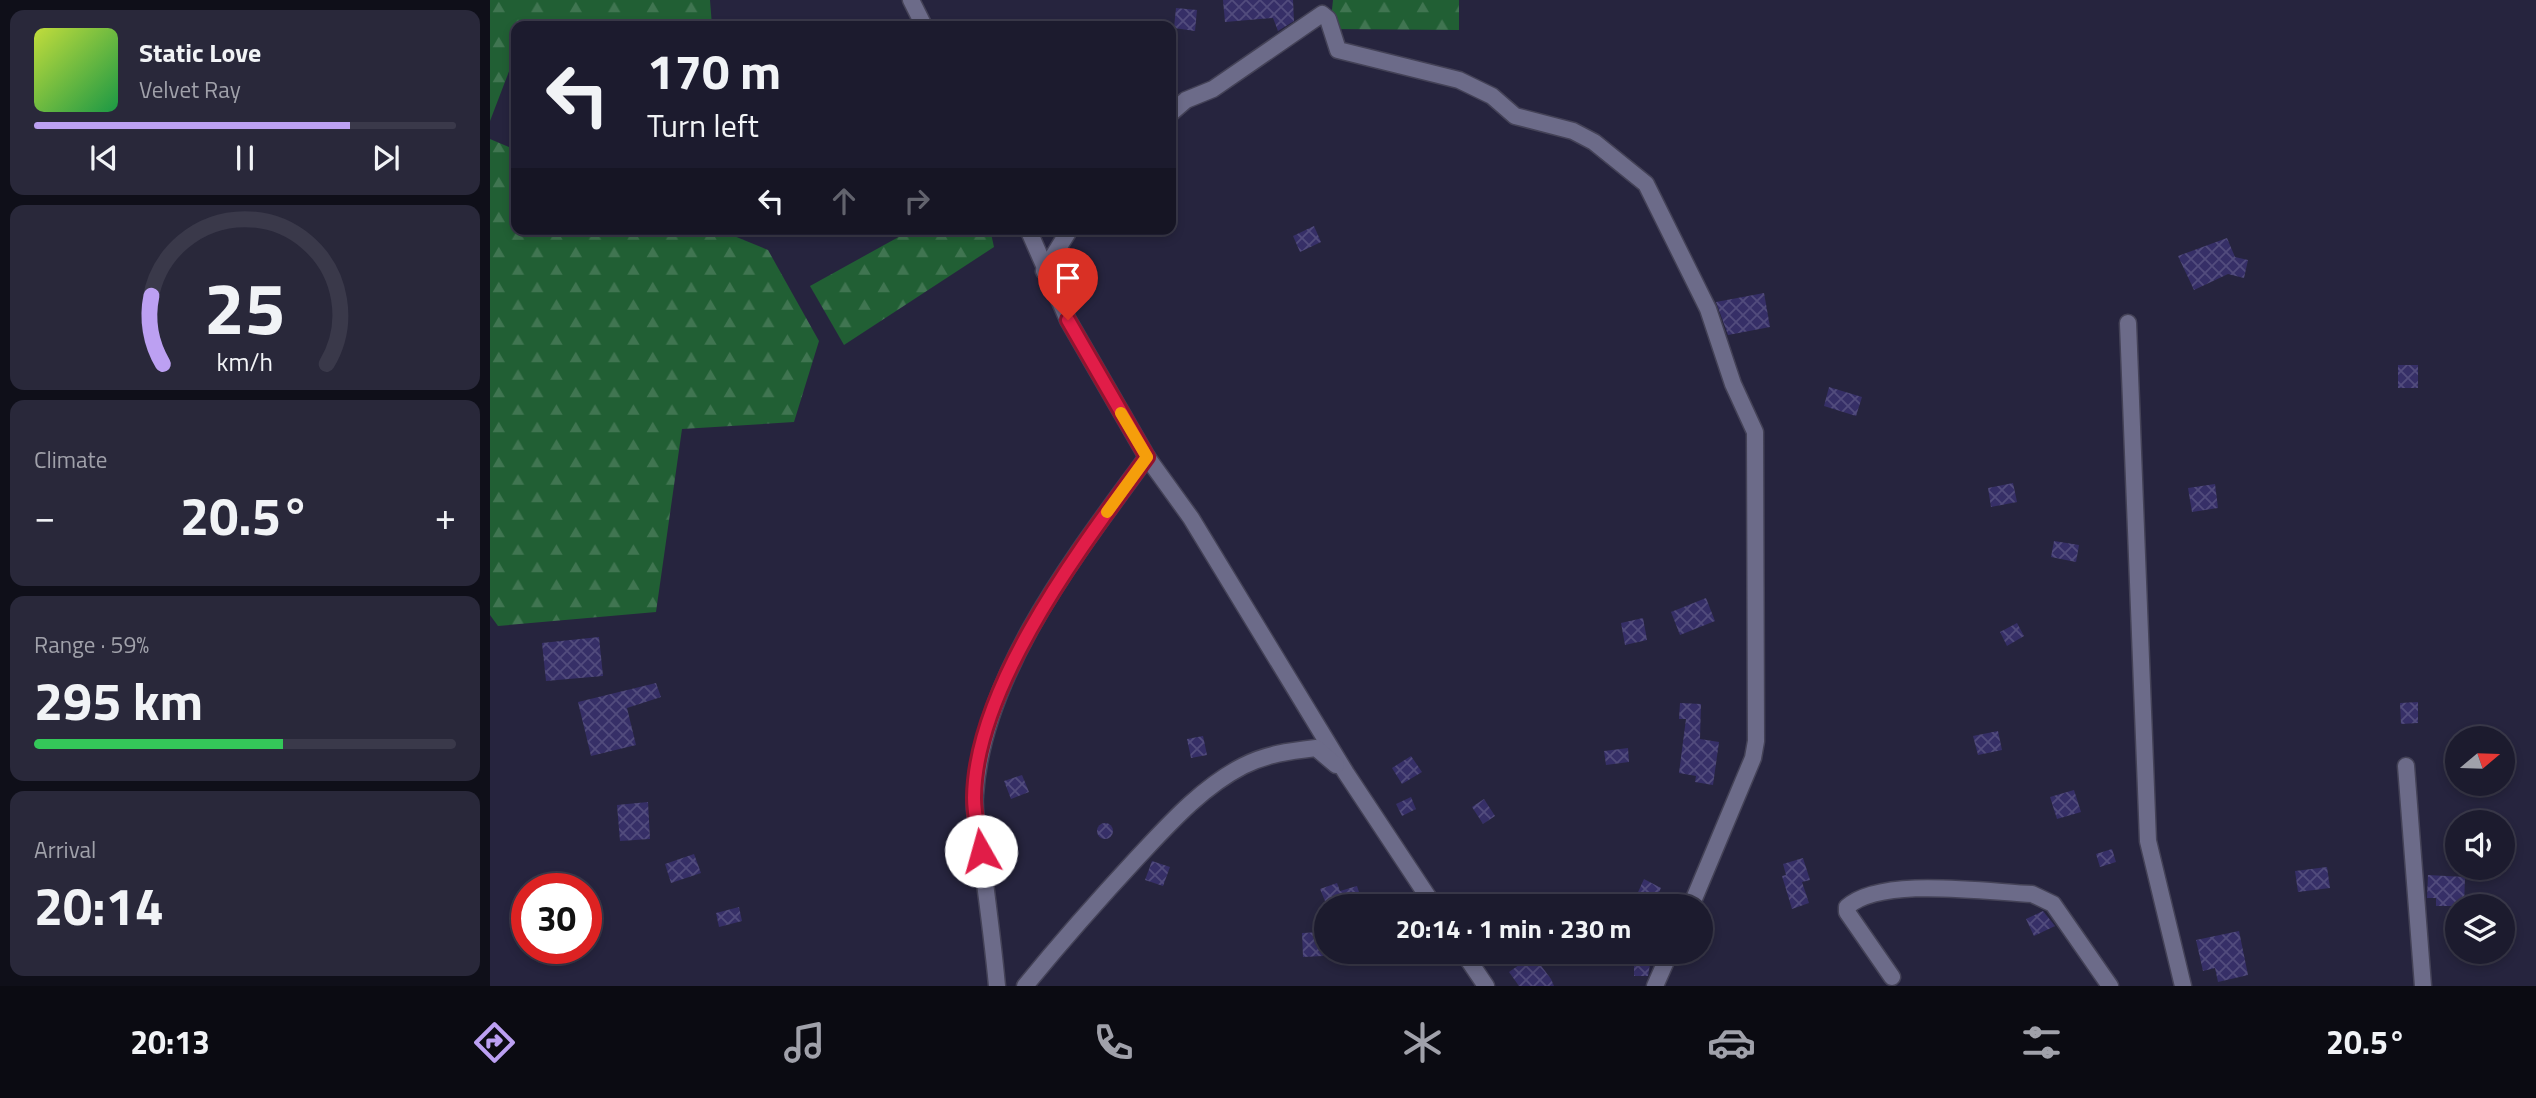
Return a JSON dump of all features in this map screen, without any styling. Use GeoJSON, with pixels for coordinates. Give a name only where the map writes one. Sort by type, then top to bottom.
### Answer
{"type":"FeatureCollection","features":[{"type":"Feature","properties":{"kind":"street"},"geometry":{"type":"LineString","coordinates":[[911,0],[922,21]]}},
{"type":"Feature","properties":{"kind":"street"},"geometry":{"type":"LineString","coordinates":[[1176,109],[1186,100],[1213,89],[1322,14],[1328,19],[1338,50],[1459,80],[1492,96],[1515,116],[1573,131],[1594,142],[1646,184],[1708,309],[1733,384],[1755,432],[1756,741],[1753,758],[1696,894]]}},
{"type":"Feature","properties":{"kind":"street"},"geometry":{"type":"LineString","coordinates":[[1029,235],[1044,271],[1092,363],[1147,457],[1191,517],[1346,773],[1426,894]]}},
{"type":"Feature","properties":{"kind":"street"},"geometry":{"type":"LineString","coordinates":[[1044,271],[1066,235]]}},
{"type":"Feature","properties":{"kind":"street"},"geometry":{"type":"LineString","coordinates":[[2128,323],[2148,841],[2183,986]]}},
{"type":"Feature","properties":{"kind":"street"},"geometry":{"type":"LineString","coordinates":[[997,986],[974,798],[980,752],[996,701],[1034,626],[1085,543],[1147,457]]}},
{"type":"Feature","properties":{"kind":"street"},"geometry":{"type":"LineString","coordinates":[[1025,986],[1129,867],[1213,785],[1242,766],[1266,756],[1316,748],[1346,773]]}},
{"type":"Feature","properties":{"kind":"street"},"geometry":{"type":"LineString","coordinates":[[2406,766],[2423,986]]}},
{"type":"Feature","properties":{"kind":"street"},"geometry":{"type":"LineString","coordinates":[[1892,977],[1847,912],[1852,902],[1892,888],[2032,894],[2042,898],[2053,904],[2110,986]]}},
{"type":"Feature","properties":{"kind":"street"},"geometry":{"type":"LineString","coordinates":[[1472,964],[1486,986]]}},
{"type":"Feature","properties":{"kind":"street"},"geometry":{"type":"LineString","coordinates":[[1655,986],[1665,964]]}},
{"type":"Feature","properties":{"kind":"green space"},"geometry":{"type":"Polygon","coordinates":[[[490,0],[710,0],[712,21],[511,21],[511,66],[490,121],[490,0]]]}},
{"type":"Feature","properties":{"kind":"green space"},"geometry":{"type":"Polygon","coordinates":[[[1333,0],[1459,0],[1459,30],[1330,29],[1333,0]]]}},
{"type":"Feature","properties":{"kind":"green space"},"geometry":{"type":"Polygon","coordinates":[[[490,139],[511,148],[511,235],[732,235],[768,250],[819,341],[794,422],[682,429],[656,612],[498,626],[490,615],[490,139]]]}},
{"type":"Feature","properties":{"kind":"green space"},"geometry":{"type":"Polygon","coordinates":[[[902,235],[991,235],[994,247],[844,345],[810,286],[902,235]]]}},
{"type":"Feature","properties":{"kind":"building"},"geometry":{"type":"Polygon","coordinates":[[[1223,0],[1293,0],[1294,21],[1278,31],[1273,18],[1225,22],[1223,0]]]}},
{"type":"Feature","properties":{"kind":"building"},"geometry":{"type":"Polygon","coordinates":[[[1176,8],[1197,10],[1195,31],[1176,28],[1176,8]]]}},
{"type":"Feature","properties":{"kind":"building"},"geometry":{"type":"Polygon","coordinates":[[[1314,226],[1321,242],[1300,252],[1293,236],[1314,226]]]}},
{"type":"Feature","properties":{"kind":"building"},"geometry":{"type":"Polygon","coordinates":[[[2227,238],[2235,257],[2248,260],[2244,278],[2228,274],[2194,290],[2178,256],[2227,238]]]}},
{"type":"Feature","properties":{"kind":"building"},"geometry":{"type":"Polygon","coordinates":[[[1764,293],[1770,327],[1728,335],[1716,302],[1764,293]]]}},
{"type":"Feature","properties":{"kind":"building"},"geometry":{"type":"Polygon","coordinates":[[[2398,365],[2418,365],[2418,388],[2398,388],[2398,365]]]}},
{"type":"Feature","properties":{"kind":"building"},"geometry":{"type":"Polygon","coordinates":[[[1829,387],[1862,397],[1856,416],[1824,406],[1829,387]]]}},
{"type":"Feature","properties":{"kind":"building"},"geometry":{"type":"Polygon","coordinates":[[[2013,483],[2017,502],[1991,507],[1988,488],[2013,483]]]}},
{"type":"Feature","properties":{"kind":"building"},"geometry":{"type":"Polygon","coordinates":[[[2215,484],[2218,508],[2192,512],[2188,488],[2215,484]]]}},
{"type":"Feature","properties":{"kind":"building"},"geometry":{"type":"Polygon","coordinates":[[[2054,541],[2079,545],[2076,562],[2051,557],[2054,541]]]}},
{"type":"Feature","properties":{"kind":"building"},"geometry":{"type":"Polygon","coordinates":[[[1706,598],[1715,621],[1680,635],[1671,612],[1706,598]]]}},
{"type":"Feature","properties":{"kind":"building"},"geometry":{"type":"Polygon","coordinates":[[[1643,618],[1647,640],[1625,645],[1621,623],[1643,618]]]}},
{"type":"Feature","properties":{"kind":"building"},"geometry":{"type":"Polygon","coordinates":[[[2017,623],[2024,636],[2007,646],[2000,632],[2017,623]]]}},
{"type":"Feature","properties":{"kind":"building"},"geometry":{"type":"Polygon","coordinates":[[[599,637],[603,676],[546,681],[542,643],[599,637]]]}},
{"type":"Feature","properties":{"kind":"building"},"geometry":{"type":"Polygon","coordinates":[[[656,683],[661,697],[627,708],[636,745],[591,756],[578,702],[656,683]]]}},
{"type":"Feature","properties":{"kind":"building"},"geometry":{"type":"Polygon","coordinates":[[[2418,702],[2418,723],[2401,724],[2400,703],[2418,702]]]}},
{"type":"Feature","properties":{"kind":"building"},"geometry":{"type":"Polygon","coordinates":[[[1680,703],[1701,704],[1700,739],[1719,742],[1713,785],[1695,782],[1696,776],[1679,773],[1686,719],[1679,719],[1680,703]]]}},
{"type":"Feature","properties":{"kind":"building"},"geometry":{"type":"Polygon","coordinates":[[[1998,731],[2002,750],[1978,755],[1973,736],[1998,731]]]}},
{"type":"Feature","properties":{"kind":"building"},"geometry":{"type":"Polygon","coordinates":[[[1203,736],[1207,755],[1191,758],[1187,739],[1203,736]]]}},
{"type":"Feature","properties":{"kind":"building"},"geometry":{"type":"Polygon","coordinates":[[[1628,748],[1629,762],[1606,765],[1604,751],[1628,748]]]}},
{"type":"Feature","properties":{"kind":"building"},"geometry":{"type":"Polygon","coordinates":[[[1411,756],[1422,772],[1402,784],[1392,768],[1411,756]]]}},
{"type":"Feature","properties":{"kind":"building"},"geometry":{"type":"Polygon","coordinates":[[[1022,775],[1029,792],[1011,799],[1004,781],[1022,775]]]}},
{"type":"Feature","properties":{"kind":"building"},"geometry":{"type":"Polygon","coordinates":[[[2074,790],[2081,812],[2057,819],[2050,797],[2074,790]]]}},
{"type":"Feature","properties":{"kind":"building"},"geometry":{"type":"Polygon","coordinates":[[[1411,797],[1416,809],[1402,816],[1396,804],[1411,797]]]}},
{"type":"Feature","properties":{"kind":"building"},"geometry":{"type":"Polygon","coordinates":[[[1484,799],[1495,816],[1483,824],[1472,807],[1484,799]]]}},
{"type":"Feature","properties":{"kind":"building"},"geometry":{"type":"Polygon","coordinates":[[[648,802],[650,839],[620,841],[617,805],[648,802]]]}},
{"type":"Feature","properties":{"kind":"building"},"geometry":{"type":"Polygon","coordinates":[[[1105,823],[1113,831],[1105,839],[1097,831],[1105,823]]]}},
{"type":"Feature","properties":{"kind":"building"},"geometry":{"type":"Polygon","coordinates":[[[2112,849],[2116,862],[2100,867],[2096,854],[2112,849]]]}},
{"type":"Feature","properties":{"kind":"building"},"geometry":{"type":"Polygon","coordinates":[[[694,854],[701,873],[671,883],[665,864],[694,854]]]}},
{"type":"Feature","properties":{"kind":"building"},"geometry":{"type":"Polygon","coordinates":[[[1803,858],[1810,880],[1802,882],[1809,903],[1792,909],[1782,876],[1786,875],[1783,864],[1803,858]]]}},
{"type":"Feature","properties":{"kind":"building"},"geometry":{"type":"Polygon","coordinates":[[[1152,861],[1170,867],[1163,886],[1145,880],[1152,861]]]}},
{"type":"Feature","properties":{"kind":"building"},"geometry":{"type":"Polygon","coordinates":[[[2327,867],[2330,888],[2298,892],[2295,871],[2327,867]]]}},
{"type":"Feature","properties":{"kind":"building"},"geometry":{"type":"Polygon","coordinates":[[[2428,875],[2445,876],[2445,880],[2465,880],[2464,894],[2445,894],[2445,906],[2436,906],[2436,898],[2427,898],[2428,875]]]}},
{"type":"Feature","properties":{"kind":"building"},"geometry":{"type":"Polygon","coordinates":[[[1644,879],[1661,888],[1658,894],[1637,894],[1644,879]]]}},
{"type":"Feature","properties":{"kind":"building"},"geometry":{"type":"Polygon","coordinates":[[[1337,883],[1340,891],[1357,886],[1360,894],[1322,894],[1320,889],[1337,883]]]}},
{"type":"Feature","properties":{"kind":"building"},"geometry":{"type":"Polygon","coordinates":[[[739,907],[742,921],[719,927],[716,913],[739,907]]]}},
{"type":"Feature","properties":{"kind":"building"},"geometry":{"type":"Polygon","coordinates":[[[2043,911],[2055,926],[2034,936],[2026,919],[2043,911]]]}},
{"type":"Feature","properties":{"kind":"building"},"geometry":{"type":"Polygon","coordinates":[[[2239,931],[2248,975],[2218,982],[2215,968],[2203,971],[2196,940],[2239,931]]]}},
{"type":"Feature","properties":{"kind":"building"},"geometry":{"type":"Polygon","coordinates":[[[1314,932],[1314,956],[1303,957],[1302,933],[1314,932]]]}},
{"type":"Feature","properties":{"kind":"building"},"geometry":{"type":"Polygon","coordinates":[[[1520,964],[1540,964],[1554,986],[1519,986],[1509,972],[1520,964]]]}},
{"type":"Feature","properties":{"kind":"building"},"geometry":{"type":"Polygon","coordinates":[[[1634,964],[1650,964],[1648,976],[1634,976],[1634,964]]]}},
{"type":"Feature","properties":{"kind":"slow traffic"},"geometry":{"type":"LineString","coordinates":[[1107,512],[1147,457],[1121,413]]}},
{"type":"Feature","properties":{"kind":"route"},"geometry":{"type":"LineString","coordinates":[[981,851],[974,798],[980,752],[996,701],[1034,626],[1085,543],[1147,457],[1068,320]]}}]}
